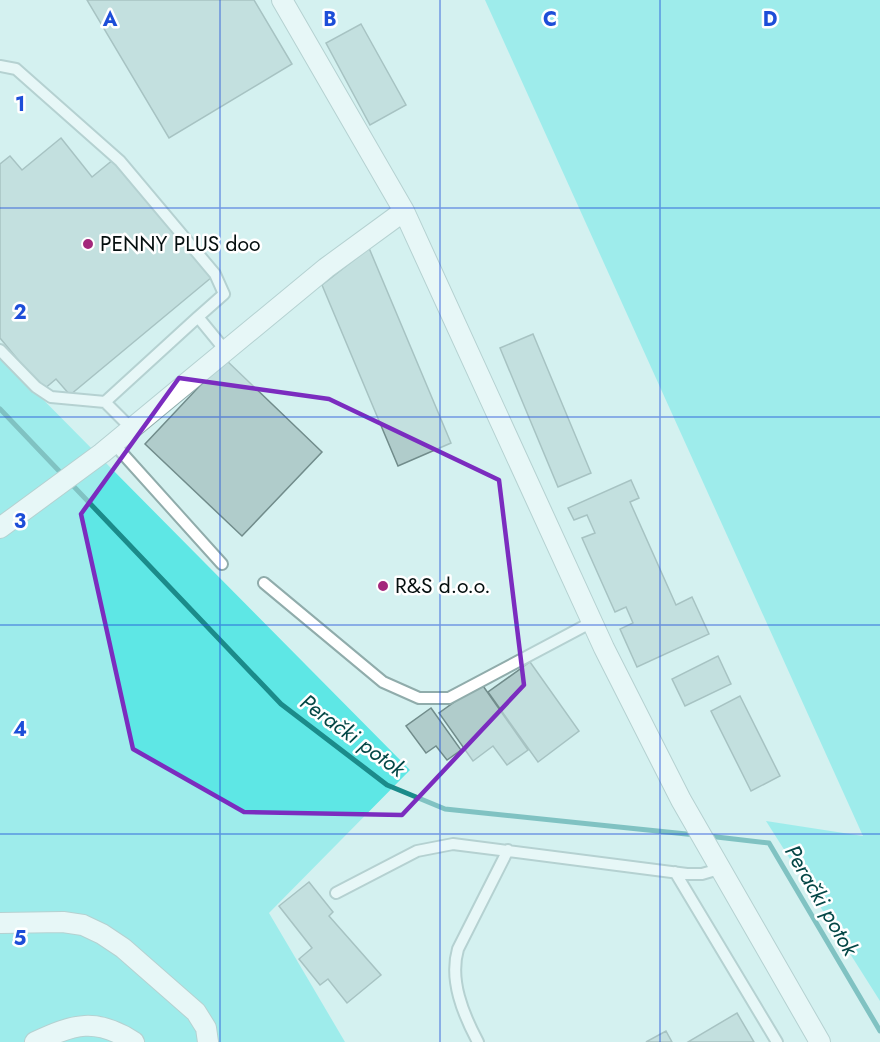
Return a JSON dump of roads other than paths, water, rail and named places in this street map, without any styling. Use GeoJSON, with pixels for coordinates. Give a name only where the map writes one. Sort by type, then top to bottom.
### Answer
{"type":"FeatureCollection","features":[{"type":"Feature","properties":{"kind":"street"},"geometry":{"type":"LineString","coordinates":[[282,0],[404,210],[592,622],[681,800],[820,1042]]}},
{"type":"Feature","properties":{"kind":"street"},"geometry":{"type":"LineString","coordinates":[[0,528],[108,448],[326,268],[404,210]]}},
{"type":"Feature","properties":{"kind":"street"},"geometry":{"type":"LineString","coordinates":[[0,923],[63,922],[82,925],[102,934],[123,948],[196,1012],[206,1028],[208,1042]]}},
{"type":"Feature","properties":{"kind":"street"},"geometry":{"type":"LineString","coordinates":[[35,1042],[76,1025],[101,1025],[134,1042]]}},
{"type":"Feature","properties":{"kind":"lane"},"geometry":{"type":"LineString","coordinates":[[0,66],[16,69],[120,161],[215,274],[224,294],[105,402]]}},
{"type":"Feature","properties":{"kind":"lane"},"geometry":{"type":"LineString","coordinates":[[198,316],[225,350]]}},
{"type":"Feature","properties":{"kind":"lane"},"geometry":{"type":"LineString","coordinates":[[0,350],[36,387],[51,397],[105,402],[132,429]]}},
{"type":"Feature","properties":{"kind":"lane"},"geometry":{"type":"LineString","coordinates":[[108,448],[222,564]]}},
{"type":"Feature","properties":{"kind":"lane"},"geometry":{"type":"LineString","coordinates":[[264,583],[384,682],[418,699],[449,698],[592,622]]}},
{"type":"Feature","properties":{"kind":"lane"},"geometry":{"type":"LineString","coordinates":[[336,893],[417,851],[435,845],[453,844],[702,874],[716,862]]}},
{"type":"Feature","properties":{"kind":"lane"},"geometry":{"type":"LineString","coordinates":[[478,1042],[461,1003],[454,976],[454,961],[508,850]]}},
{"type":"Feature","properties":{"kind":"lane"},"geometry":{"type":"LineString","coordinates":[[675,872],[777,1042]]}},
{"type":"Feature","properties":{"kind":"waterway","name":"Perački potok"},"geometry":{"type":"LineString","coordinates":[[0,409],[281,704],[387,785],[445,809],[696,835]]}},
{"type":"Feature","properties":{"kind":"waterway","name":"Perački potok"},"geometry":{"type":"LineString","coordinates":[[708,836],[769,843],[880,1031]]}},
{"type":"Feature","properties":{"kind":"place","name":"PENNY PLUS doo"},"geometry":{"type":"Point","coordinates":[88,244]}},
{"type":"Feature","properties":{"kind":"place","name":"R&S d.o.o."},"geometry":{"type":"Point","coordinates":[383,586]}}]}
